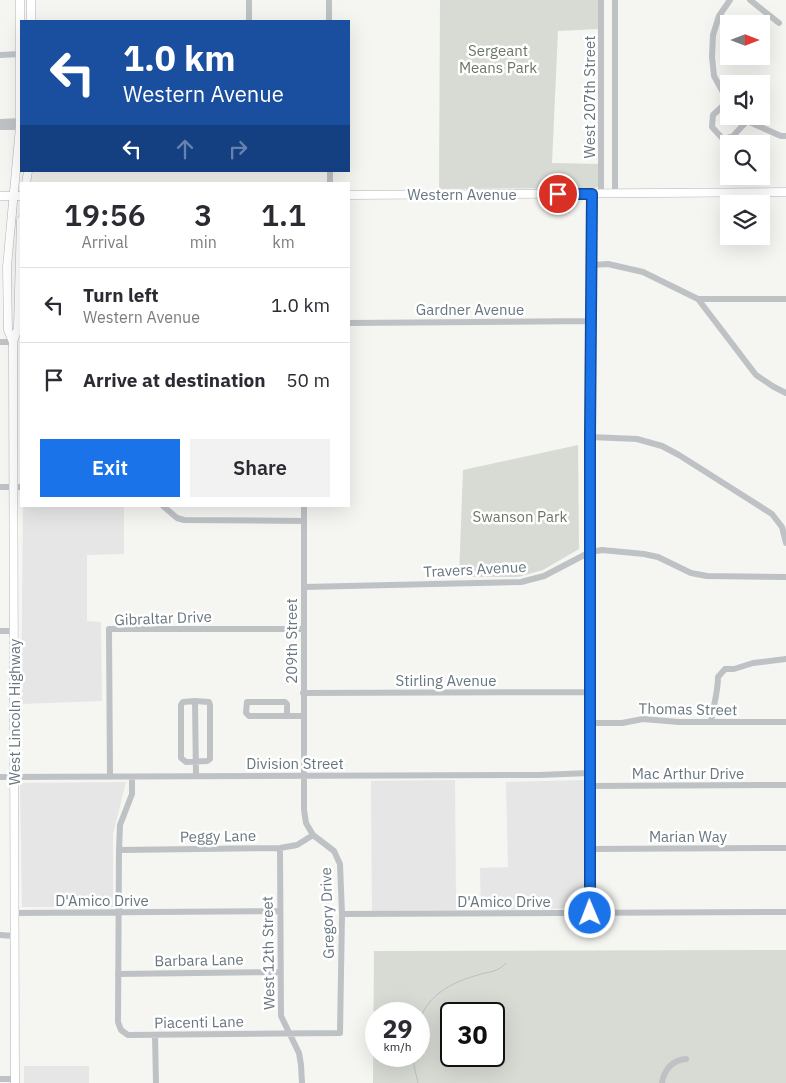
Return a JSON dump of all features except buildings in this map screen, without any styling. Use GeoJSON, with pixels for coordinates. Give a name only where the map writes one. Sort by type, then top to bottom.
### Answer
{"type":"FeatureCollection","features":[{"type":"Feature","properties":{"kind":"main road","name":"West Lincoln Highway"},"geometry":{"type":"LineString","coordinates":[[15,1081],[13,631],[17,487],[13,342],[8,330],[7,284],[9,238],[17,196],[20,124],[20,0]]}},
{"type":"Feature","properties":{"kind":"main road"},"geometry":{"type":"LineString","coordinates":[[31,0],[31,20]]}},
{"type":"Feature","properties":{"kind":"main road","name":"Western Avenue"},"geometry":{"type":"LineString","coordinates":[[350,195],[786,192]]}},
{"type":"Feature","properties":{"kind":"main road"},"geometry":{"type":"LineString","coordinates":[[0,196],[17,196]]}},
{"type":"Feature","properties":{"kind":"main road","name":"West Lincoln Highway"},"geometry":{"type":"LineString","coordinates":[[13,342],[18,328],[20,256]]}},
{"type":"Feature","properties":{"kind":"street"},"geometry":{"type":"LineString","coordinates":[[248,0],[249,20]]}},
{"type":"Feature","properties":{"kind":"street"},"geometry":{"type":"LineString","coordinates":[[329,0],[330,20]]}},
{"type":"Feature","properties":{"kind":"street","name":"West 207th Street"},"geometry":{"type":"LineString","coordinates":[[601,0],[601,193]]}},
{"type":"Feature","properties":{"kind":"street","name":"West 207th Street"},"geometry":{"type":"LineString","coordinates":[[615,0],[615,193]]}},
{"type":"Feature","properties":{"kind":"street"},"geometry":{"type":"LineString","coordinates":[[720,87],[714,76],[712,57],[713,35],[719,16],[730,0]]}},
{"type":"Feature","properties":{"kind":"street"},"geometry":{"type":"LineString","coordinates":[[750,0],[779,23]]}},
{"type":"Feature","properties":{"kind":"street"},"geometry":{"type":"LineString","coordinates":[[0,55],[20,54]]}},
{"type":"Feature","properties":{"kind":"street"},"geometry":{"type":"LineString","coordinates":[[601,69],[615,69]]}},
{"type":"Feature","properties":{"kind":"street"},"geometry":{"type":"LineString","coordinates":[[720,109],[713,115],[712,127],[723,139],[734,136],[741,125]]}},
{"type":"Feature","properties":{"kind":"street"},"geometry":{"type":"LineString","coordinates":[[0,122],[20,124]]}},
{"type":"Feature","properties":{"kind":"street"},"geometry":{"type":"LineString","coordinates":[[0,127],[20,124]]}},
{"type":"Feature","properties":{"kind":"street"},"geometry":{"type":"LineString","coordinates":[[759,125],[781,136],[786,136]]}},
{"type":"Feature","properties":{"kind":"street"},"geometry":{"type":"LineString","coordinates":[[590,913],[592,194]]}},
{"type":"Feature","properties":{"kind":"street"},"geometry":{"type":"LineString","coordinates":[[592,265],[608,264],[643,272],[698,299],[786,299]]}},
{"type":"Feature","properties":{"kind":"street"},"geometry":{"type":"LineString","coordinates":[[698,299],[756,375],[786,393]]}},
{"type":"Feature","properties":{"kind":"street","name":"Gardner Avenue"},"geometry":{"type":"LineString","coordinates":[[350,323],[592,321]]}},
{"type":"Feature","properties":{"kind":"street"},"geometry":{"type":"LineString","coordinates":[[0,342],[13,342]]}},
{"type":"Feature","properties":{"kind":"street"},"geometry":{"type":"LineString","coordinates":[[590,437],[637,439],[671,450],[772,514],[782,527],[786,543]]}},
{"type":"Feature","properties":{"kind":"street"},"geometry":{"type":"LineString","coordinates":[[0,487],[17,487]]}},
{"type":"Feature","properties":{"kind":"street"},"geometry":{"type":"LineString","coordinates":[[164,507],[177,518],[184,520],[304,521]]}},
{"type":"Feature","properties":{"kind":"street","name":"209th Street"},"geometry":{"type":"LineString","coordinates":[[304,507],[304,775]]}},
{"type":"Feature","properties":{"kind":"street","name":"Travers Avenue"},"geometry":{"type":"LineString","coordinates":[[304,587],[521,582],[544,576],[590,552],[605,550],[651,555],[667,560],[691,572],[707,576],[786,577]]}},
{"type":"Feature","properties":{"kind":"street","name":"Gibraltar Drive"},"geometry":{"type":"LineString","coordinates":[[110,777],[109,629],[303,628]]}},
{"type":"Feature","properties":{"kind":"street"},"geometry":{"type":"LineString","coordinates":[[0,631],[13,631]]}},
{"type":"Feature","properties":{"kind":"street"},"geometry":{"type":"LineString","coordinates":[[711,722],[713,704],[718,689],[718,677],[725,670],[753,663],[786,659]]}},
{"type":"Feature","properties":{"kind":"street","name":"Stirling Avenue"},"geometry":{"type":"LineString","coordinates":[[303,693],[590,692]]}},
{"type":"Feature","properties":{"kind":"street"},"geometry":{"type":"LineString","coordinates":[[195,701],[196,776]]}},
{"type":"Feature","properties":{"kind":"street"},"geometry":{"type":"LineString","coordinates":[[195,701],[209,702],[210,705],[210,759],[186,762],[181,758],[181,705],[183,702],[195,701]]}},
{"type":"Feature","properties":{"kind":"street"},"geometry":{"type":"LineString","coordinates":[[287,716],[285,702],[247,702],[246,704],[246,713],[249,716],[287,716],[304,716]]}},
{"type":"Feature","properties":{"kind":"street","name":"Thomas Street"},"geometry":{"type":"LineString","coordinates":[[590,723],[622,723],[643,718],[678,722],[786,722]]}},
{"type":"Feature","properties":{"kind":"street","name":"Division Street"},"geometry":{"type":"LineString","coordinates":[[0,777],[540,775],[590,773]]}},
{"type":"Feature","properties":{"kind":"street"},"geometry":{"type":"LineString","coordinates":[[304,775],[304,817],[313,835]]}},
{"type":"Feature","properties":{"kind":"street"},"geometry":{"type":"LineString","coordinates":[[118,974],[120,825],[132,794],[132,777]]}},
{"type":"Feature","properties":{"kind":"street","name":"Mac Arthur Drive"},"geometry":{"type":"LineString","coordinates":[[590,786],[786,785]]}},
{"type":"Feature","properties":{"kind":"street","name":"Peggy Lane"},"geometry":{"type":"LineString","coordinates":[[119,850],[280,848],[297,845],[313,835]]}},
{"type":"Feature","properties":{"kind":"street","name":"Gregory Drive"},"geometry":{"type":"LineString","coordinates":[[313,835],[334,851],[340,864],[342,914],[340,1033]]}},
{"type":"Feature","properties":{"kind":"street","name":"West 12th Street"},"geometry":{"type":"LineString","coordinates":[[280,848],[281,1016],[298,1052],[302,1083]]}},
{"type":"Feature","properties":{"kind":"street","name":"Marian Way"},"geometry":{"type":"LineString","coordinates":[[590,849],[786,848]]}},
{"type":"Feature","properties":{"kind":"street","name":"D'Amico Drive"},"geometry":{"type":"LineString","coordinates":[[14,913],[280,911]]}},
{"type":"Feature","properties":{"kind":"street","name":"D'Amico Drive"},"geometry":{"type":"LineString","coordinates":[[342,914],[786,912]]}},
{"type":"Feature","properties":{"kind":"street"},"geometry":{"type":"LineString","coordinates":[[0,935],[14,936]]}},
{"type":"Feature","properties":{"kind":"street","name":"Barbara Lane"},"geometry":{"type":"LineString","coordinates":[[118,974],[280,972]]}},
{"type":"Feature","properties":{"kind":"street","name":"Piacenti Lane"},"geometry":{"type":"LineString","coordinates":[[118,974],[118,1022],[120,1030],[128,1035],[340,1033]]}},
{"type":"Feature","properties":{"kind":"street"},"geometry":{"type":"LineString","coordinates":[[155,1035],[156,1083]]}},
{"type":"Feature","properties":{"kind":"street"},"geometry":{"type":"LineString","coordinates":[[662,1083],[665,1071],[678,1060],[686,1059]]}},
{"type":"Feature","properties":{"kind":"street"},"geometry":{"type":"LineString","coordinates":[[0,1079],[15,1081]]}},
{"type":"Feature","properties":{"kind":"shaded area"},"geometry":{"type":"Polygon","coordinates":[[[23,507],[124,507],[124,554],[87,555],[87,621],[101,622],[102,701],[21,704],[23,507]]]}},
{"type":"Feature","properties":{"kind":"shaded area"},"geometry":{"type":"Polygon","coordinates":[[[455,780],[456,910],[372,911],[371,781],[455,780]]]}},
{"type":"Feature","properties":{"kind":"shaded area"},"geometry":{"type":"Polygon","coordinates":[[[585,780],[587,908],[481,910],[480,868],[508,867],[506,782],[585,780]]]}},
{"type":"Feature","properties":{"kind":"shaded area"},"geometry":{"type":"Polygon","coordinates":[[[126,782],[113,834],[113,907],[22,907],[20,783],[126,782]]]}},
{"type":"Feature","properties":{"kind":"shaded area"},"geometry":{"type":"Polygon","coordinates":[[[24,1066],[89,1066],[89,1083],[24,1083],[24,1066]]]}},
{"type":"Feature","properties":{"kind":"green space","name":"Sergeant Means Park"},"geometry":{"type":"Polygon","coordinates":[[[440,0],[598,0],[598,29],[558,31],[552,163],[600,164],[598,187],[439,189],[440,0]]]}},
{"type":"Feature","properties":{"kind":"green space","name":"Swanson Park"},"geometry":{"type":"Polygon","coordinates":[[[578,445],[579,549],[543,570],[518,577],[459,577],[463,470],[578,445]]]}},
{"type":"Feature","properties":{"kind":"green space"},"geometry":{"type":"Polygon","coordinates":[[[786,950],[786,1083],[373,1083],[373,1067],[430,1067],[430,1002],[374,1002],[374,951],[786,950]]]}},
{"type":"Feature","properties":{"kind":"waterway"},"geometry":{"type":"LineString","coordinates":[[430,1002],[450,986],[468,978],[496,970],[506,963]]}},
{"type":"Feature","properties":{"kind":"waterway"},"geometry":{"type":"LineString","coordinates":[[414,1067],[418,1083]]}},
{"type":"Feature","properties":{"kind":"route"},"geometry":{"type":"LineString","coordinates":[[558,194],[592,194],[590,913]]}}]}
